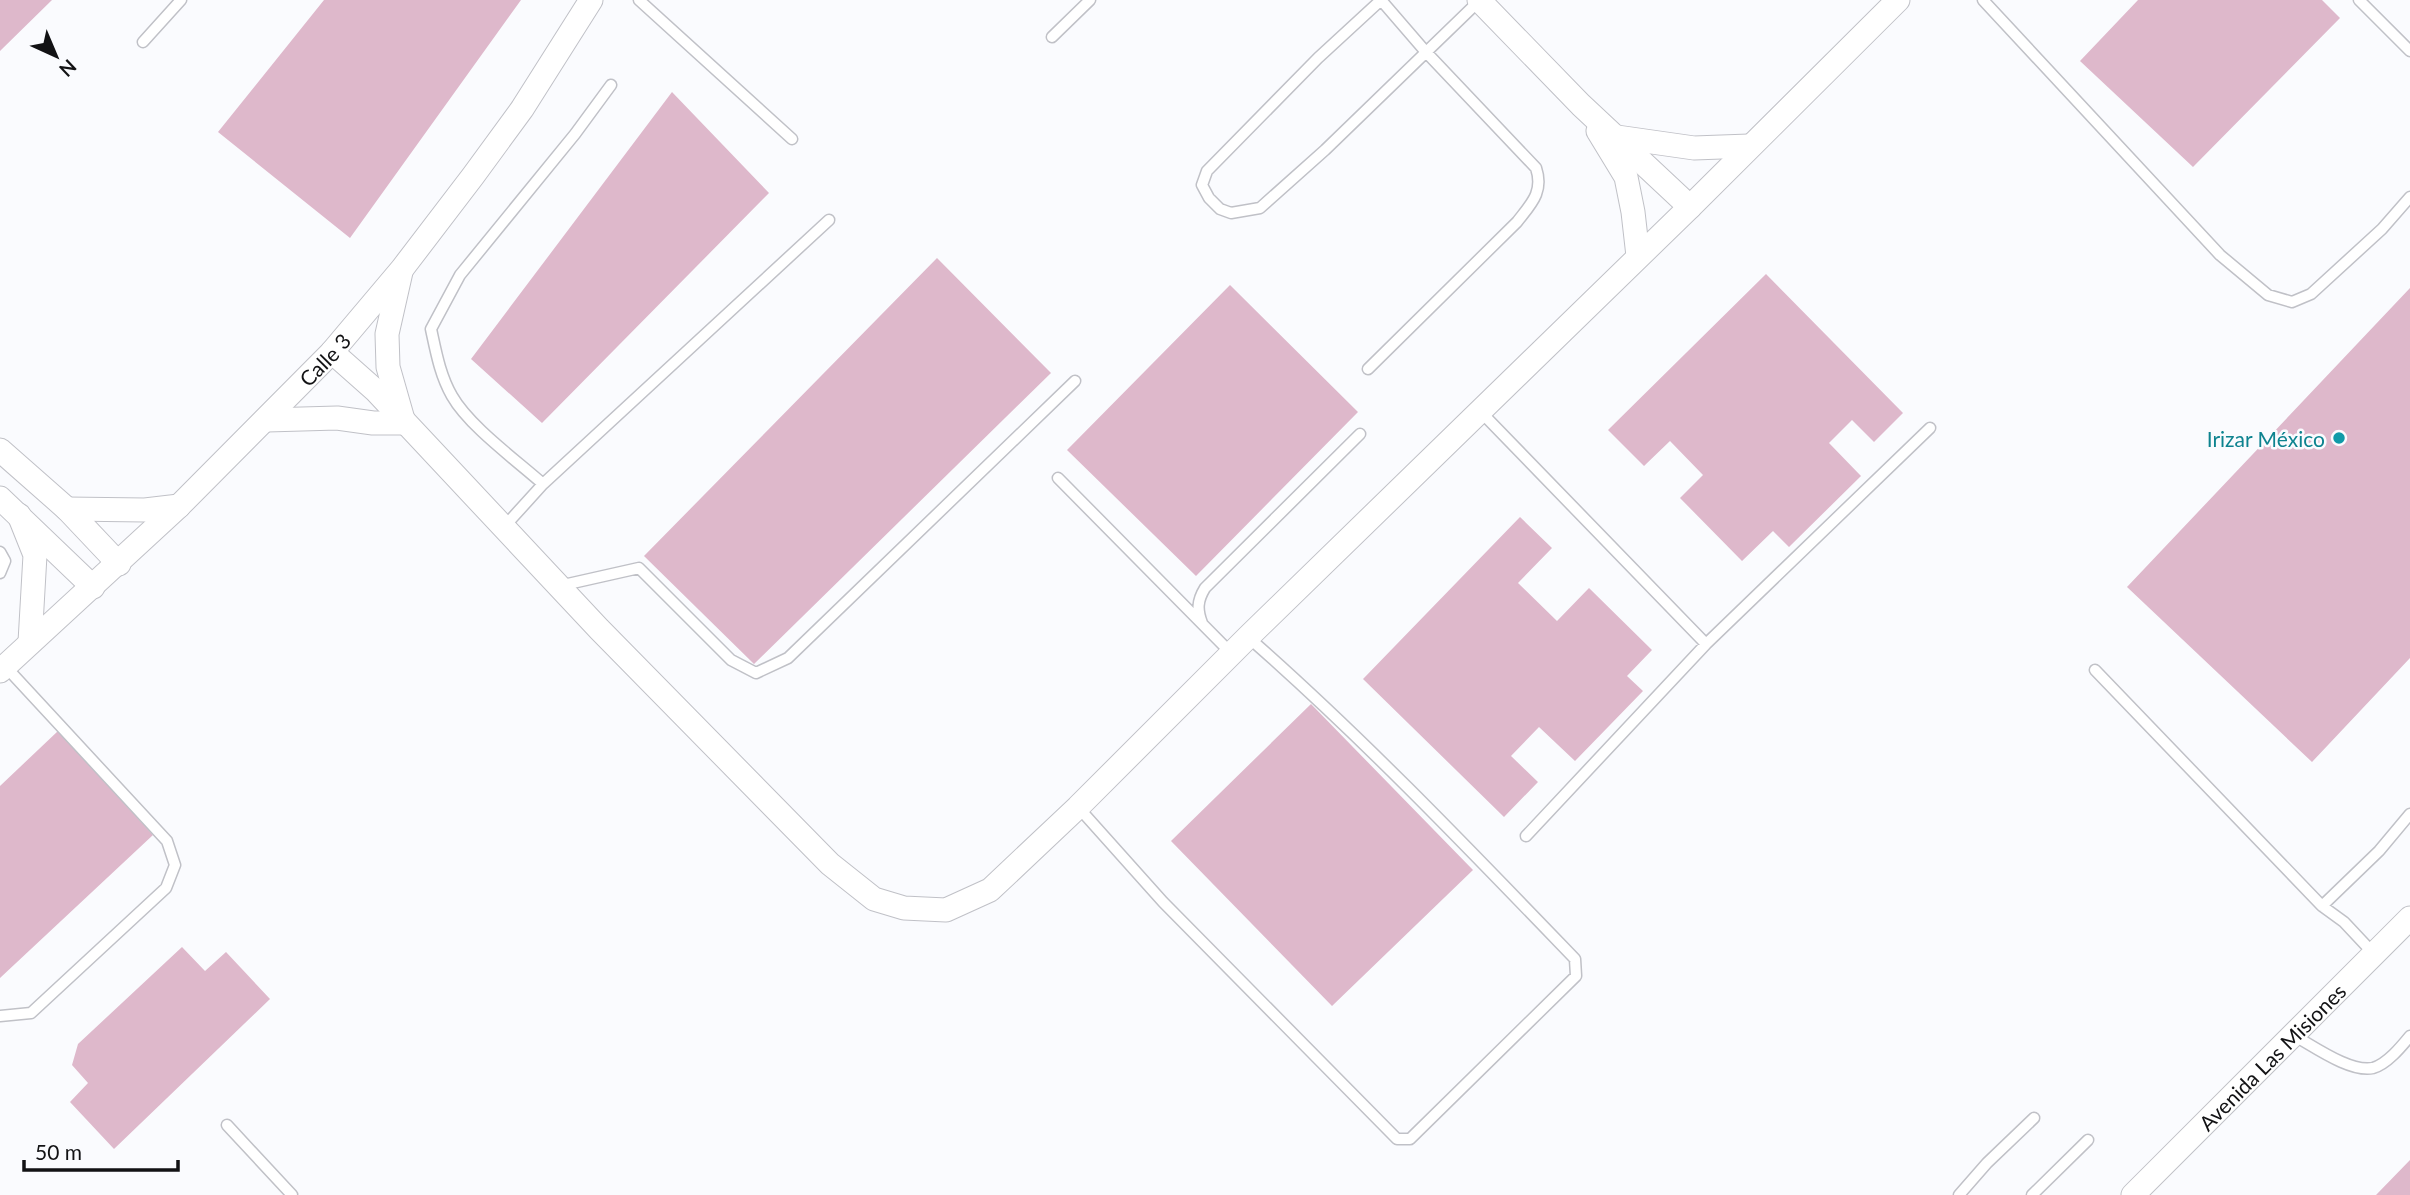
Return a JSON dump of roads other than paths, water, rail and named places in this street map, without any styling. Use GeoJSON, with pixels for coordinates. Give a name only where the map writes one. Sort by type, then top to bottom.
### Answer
{"type":"FeatureCollection","features":[{"type":"Feature","properties":{"kind":"street","name":"Calle 3"},"geometry":{"type":"LineString","coordinates":[[2,668],[179,506],[332,352],[402,269],[523,109],[592,0]]}},
{"type":"Feature","properties":{"kind":"street"},"geometry":{"type":"LineString","coordinates":[[1480,0],[1581,105],[1690,207]]}},
{"type":"Feature","properties":{"kind":"street"},"geometry":{"type":"LineString","coordinates":[[332,352],[376,391],[404,424],[559,586],[830,864],[874,899],[904,908],[946,910],[990,890],[1078,807],[1898,0]]}},
{"type":"Feature","properties":{"kind":"street"},"geometry":{"type":"LineString","coordinates":[[1581,105],[1626,177],[1638,256]]}},
{"type":"Feature","properties":{"kind":"street"},"geometry":{"type":"LineString","coordinates":[[1616,137],[1694,148],[1749,146]]}},
{"type":"Feature","properties":{"kind":"street"},"geometry":{"type":"LineString","coordinates":[[402,269],[387,334],[388,367],[404,424]]}},
{"type":"Feature","properties":{"kind":"street"},"geometry":{"type":"LineString","coordinates":[[267,420],[337,418],[404,424]]}},
{"type":"Feature","properties":{"kind":"street"},"geometry":{"type":"LineString","coordinates":[[0,450],[67,509],[118,564]]}},
{"type":"Feature","properties":{"kind":"street"},"geometry":{"type":"LineString","coordinates":[[0,498],[93,587]]}},
{"type":"Feature","properties":{"kind":"street"},"geometry":{"type":"LineString","coordinates":[[67,509],[145,510],[179,506]]}},
{"type":"Feature","properties":{"kind":"street"},"geometry":{"type":"LineString","coordinates":[[19,515],[35,555],[30,642]]}},
{"type":"Feature","properties":{"kind":"street","name":"Avenida Las Misiones"},"geometry":{"type":"LineString","coordinates":[[2133,1195],[2410,918]]}},
{"type":"Feature","properties":{"kind":"lane"},"geometry":{"type":"LineString","coordinates":[[143,42],[181,0]]}},
{"type":"Feature","properties":{"kind":"lane"},"geometry":{"type":"LineString","coordinates":[[639,0],[792,139]]}},
{"type":"Feature","properties":{"kind":"lane"},"geometry":{"type":"LineString","coordinates":[[1052,37],[1090,0]]}},
{"type":"Feature","properties":{"kind":"lane"},"geometry":{"type":"LineString","coordinates":[[1368,369],[1517,222],[1533,201],[1540,182],[1536,167],[1425,51],[1381,0],[1318,58],[1207,171],[1202,184],[1209,198],[1220,209],[1231,213],[1261,208],[1325,150],[1425,51],[1480,0]]}},
{"type":"Feature","properties":{"kind":"lane"},"geometry":{"type":"LineString","coordinates":[[1983,0],[2220,255],[2268,295],[2292,302],[2311,294],[2382,229],[2410,197]]}},
{"type":"Feature","properties":{"kind":"lane"},"geometry":{"type":"LineString","coordinates":[[2359,0],[2410,51]]}},
{"type":"Feature","properties":{"kind":"lane"},"geometry":{"type":"LineString","coordinates":[[543,484],[477,425],[453,398],[440,371],[430,329],[460,275],[575,134],[611,85]]}},
{"type":"Feature","properties":{"kind":"lane"},"geometry":{"type":"LineString","coordinates":[[504,527],[543,484],[828,220]]}},
{"type":"Feature","properties":{"kind":"lane"},"geometry":{"type":"LineString","coordinates":[[559,586],[639,568],[731,660],[756,673],[788,658],[1075,381]]}},
{"type":"Feature","properties":{"kind":"lane"},"geometry":{"type":"LineString","coordinates":[[1480,411],[1706,644]]}},
{"type":"Feature","properties":{"kind":"lane"},"geometry":{"type":"LineString","coordinates":[[1526,836],[1706,644],[1930,428]]}},
{"type":"Feature","properties":{"kind":"lane"},"geometry":{"type":"LineString","coordinates":[[1202,624],[1198,610],[1205,588],[1360,434]]}},
{"type":"Feature","properties":{"kind":"lane"},"geometry":{"type":"LineString","coordinates":[[1058,478],[1202,624],[1291,676],[1422,801],[1575,959],[1576,976],[1410,1139],[1398,1139],[1163,902],[1078,807]]}},
{"type":"Feature","properties":{"kind":"lane"},"geometry":{"type":"LineString","coordinates":[[0,552],[5,561],[0,573]]}},
{"type":"Feature","properties":{"kind":"lane"},"geometry":{"type":"LineString","coordinates":[[0,1016],[31,1013],[166,888],[175,865],[167,841],[2,668]]}},
{"type":"Feature","properties":{"kind":"lane"},"geometry":{"type":"LineString","coordinates":[[2095,670],[2322,906],[2344,922],[2374,954]]}},
{"type":"Feature","properties":{"kind":"lane"},"geometry":{"type":"LineString","coordinates":[[2322,906],[2379,851],[2410,814]]}},
{"type":"Feature","properties":{"kind":"lane"},"geometry":{"type":"LineString","coordinates":[[2293,1035],[2344,1063],[2374,1068],[2397,1052],[2410,1036]]}},
{"type":"Feature","properties":{"kind":"lane"},"geometry":{"type":"LineString","coordinates":[[1959,1195],[1987,1163],[2034,1118]]}},
{"type":"Feature","properties":{"kind":"lane"},"geometry":{"type":"LineString","coordinates":[[227,1125],[292,1195]]}},
{"type":"Feature","properties":{"kind":"lane"},"geometry":{"type":"LineString","coordinates":[[2032,1195],[2088,1140]]}},
{"type":"Feature","properties":{"kind":"place","name":"Irizar México"},"geometry":{"type":"Point","coordinates":[2339,438]}}]}
